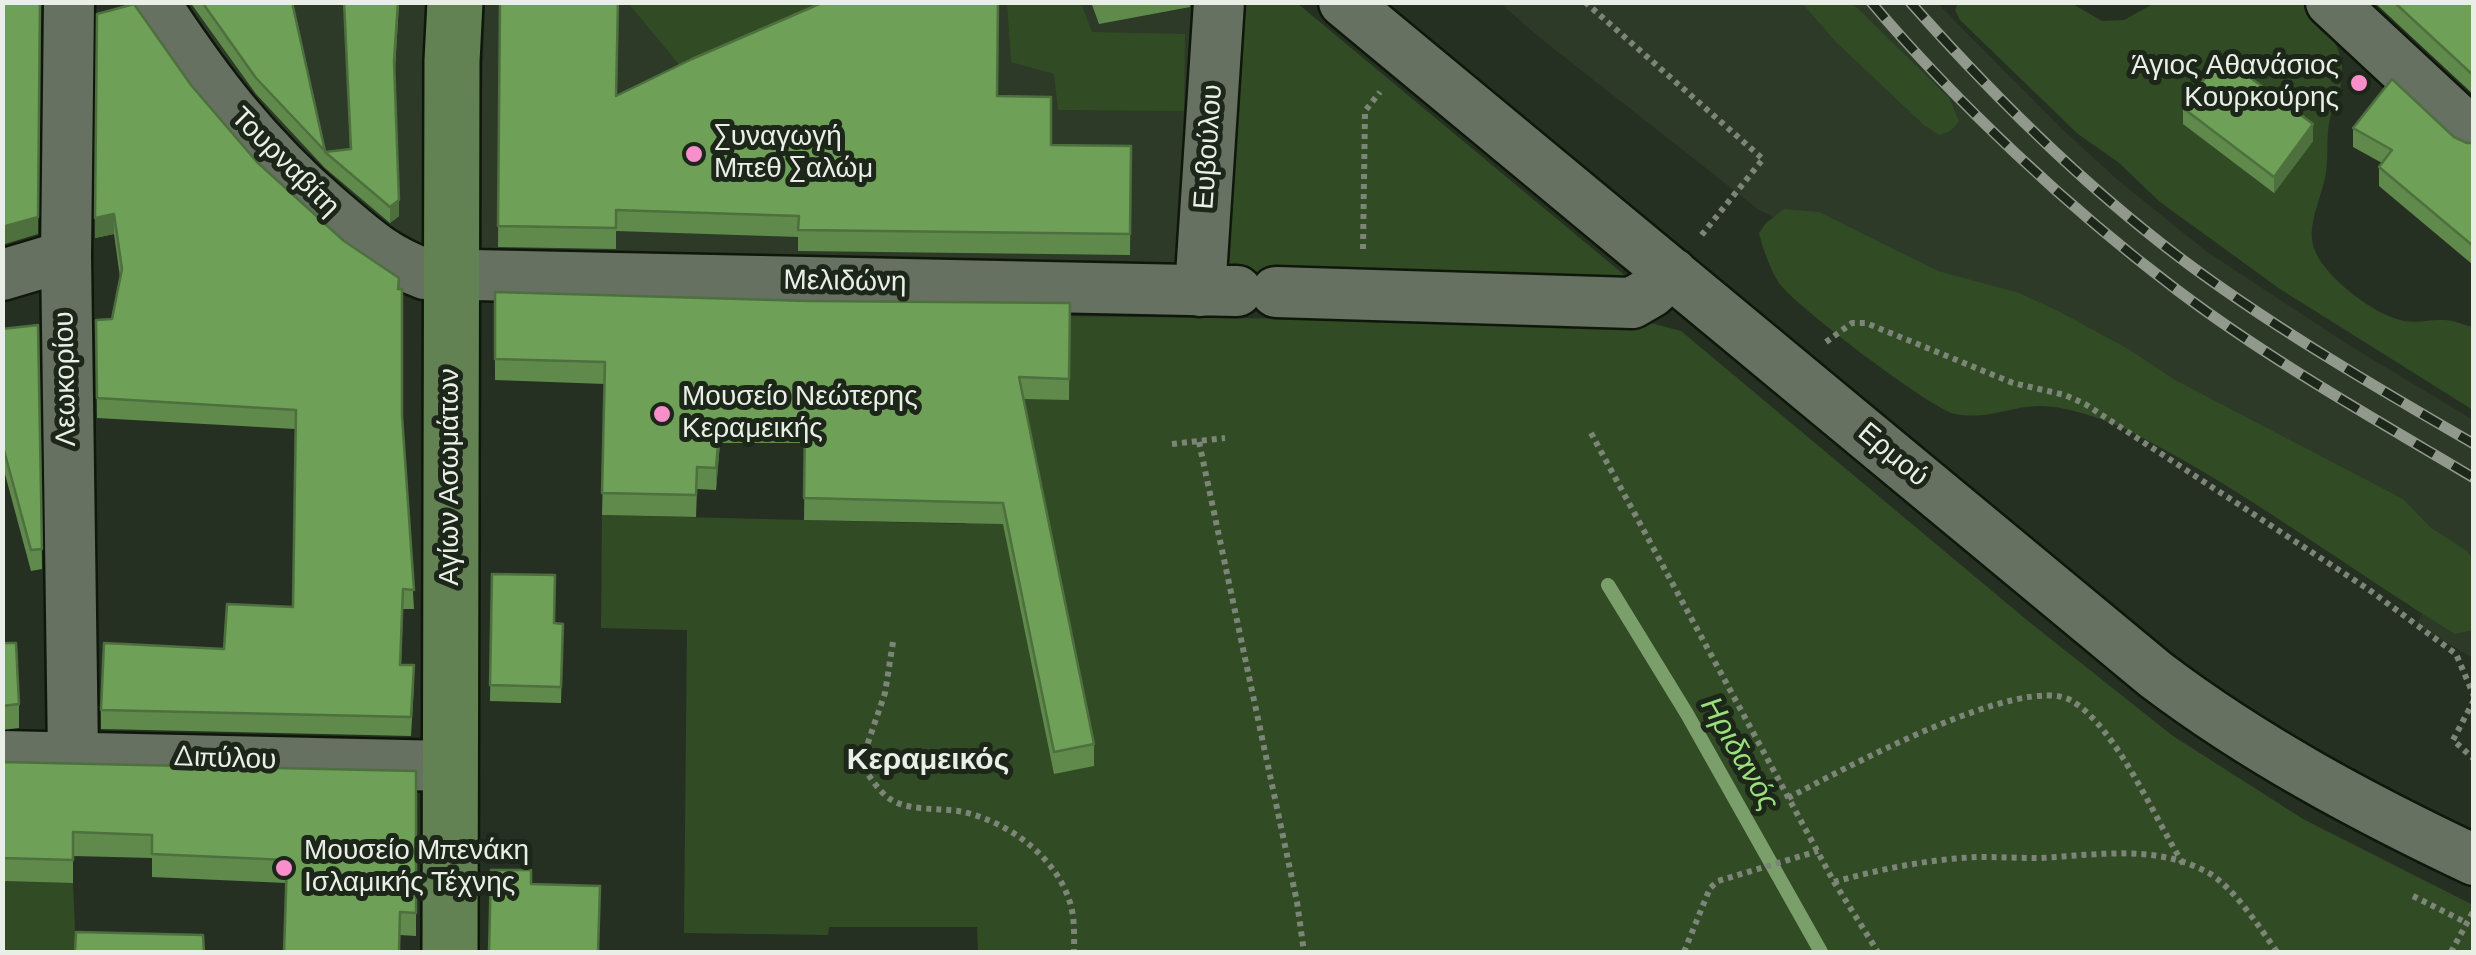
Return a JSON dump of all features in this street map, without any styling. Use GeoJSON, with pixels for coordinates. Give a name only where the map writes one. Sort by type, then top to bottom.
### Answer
{"type":"FeatureCollection","features":[{"type":"Feature","properties":{"kind":"street","name":"Λεωκορίου"},"geometry":{"type":"LineString","coordinates":[[70,2],[66,256],[73,755]]}},
{"type":"Feature","properties":{"kind":"street","name":"Τουρναβίτη"},"geometry":{"type":"LineString","coordinates":[[154,2],[205,80],[294,179],[382,255],[425,274],[452,276]]}},
{"type":"Feature","properties":{"kind":"street","name":"Αγίων Ασωμάτων"},"geometry":{"type":"LineString","coordinates":[[450,952],[455,2]]}},
{"type":"Feature","properties":{"kind":"street","name":"Ευβούλου"},"geometry":{"type":"LineString","coordinates":[[1218,2],[1238,292]]}},
{"type":"Feature","properties":{"kind":"street","name":"Ερμού"},"geometry":{"type":"LineString","coordinates":[[1344,2],[2192,702],[2325,785],[2474,860]]}},
{"type":"Feature","properties":{"kind":"street"},"geometry":{"type":"LineString","coordinates":[[2331,2],[2474,134]]}},
{"type":"Feature","properties":{"kind":"street"},"geometry":{"type":"LineString","coordinates":[[2,275],[66,256]]}},
{"type":"Feature","properties":{"kind":"street","name":"Μελιδώνη"},"geometry":{"type":"LineString","coordinates":[[452,276],[1632,303],[1652,292],[1672,273]]}},
{"type":"Feature","properties":{"kind":"street","name":"Διπύλου"},"geometry":{"type":"LineString","coordinates":[[2,756],[448,766]]}},
{"type":"Feature","properties":{"kind":"path"},"geometry":{"type":"LineString","coordinates":[[1585,2],[1763,159],[1736,192]]}},
{"type":"Feature","properties":{"kind":"path"},"geometry":{"type":"LineString","coordinates":[[1363,231],[1365,111],[1409,56]]}},
{"type":"Feature","properties":{"kind":"path"},"geometry":{"type":"LineString","coordinates":[[1794,375],[1830,338],[1852,323],[1866,323],[2013,383],[2085,404],[2368,589],[2456,654],[2474,698],[2453,740],[2474,759]]}},
{"type":"Feature","properties":{"kind":"path"},"geometry":{"type":"LineString","coordinates":[[1591,432],[1834,882],[1878,952]]}},
{"type":"Feature","properties":{"kind":"path"},"geometry":{"type":"LineString","coordinates":[[1172,444],[1225,438]]}},
{"type":"Feature","properties":{"kind":"path"},"geometry":{"type":"LineString","coordinates":[[1198,442],[1297,902],[1304,952]]}},
{"type":"Feature","properties":{"kind":"path"},"geometry":{"type":"LineString","coordinates":[[894,642],[879,714],[861,763],[890,799],[976,815],[993,821],[1026,843],[1051,867],[1069,898],[1074,952]]}},
{"type":"Feature","properties":{"kind":"path"},"geometry":{"type":"LineString","coordinates":[[1788,798],[1866,756],[1944,723],[2005,702],[2055,695],[2071,700],[2111,744],[2137,780],[2184,864]]}},
{"type":"Feature","properties":{"kind":"path"},"geometry":{"type":"LineString","coordinates":[[1684,952],[1710,888],[1718,880],[1818,852]]}},
{"type":"Feature","properties":{"kind":"path"},"geometry":{"type":"LineString","coordinates":[[1834,882],[1879,869],[1974,857],[2138,852],[2178,860],[2209,873],[2236,896],[2277,952]]}},
{"type":"Feature","properties":{"kind":"path"},"geometry":{"type":"LineString","coordinates":[[2413,896],[2466,923]]}},
{"type":"Feature","properties":{"kind":"path"},"geometry":{"type":"LineString","coordinates":[[2452,952],[2474,910]]}},
{"type":"Feature","properties":{"kind":"shaded area"},"geometry":{"type":"Polygon","coordinates":[[[168,3],[431,3],[422,253],[377,246],[168,3]]]}},
{"type":"Feature","properties":{"kind":"shaded area"},"geometry":{"type":"Polygon","coordinates":[[[485,3],[1216,3],[1198,277],[477,264],[485,3]]]}},
{"type":"Feature","properties":{"kind":"shaded area"},"geometry":{"type":"Polygon","coordinates":[[[1500,3],[1937,3],[2063,130],[2206,251],[2344,342],[2473,420],[2473,658],[2416,625],[2431,598],[1882,269],[1759,210],[1500,3]]]}},
{"type":"Feature","properties":{"kind":"green space"},"geometry":{"type":"Polygon","coordinates":[[[1235,2],[1297,3],[1628,278],[1217,278],[1235,2]]]}},
{"type":"Feature","properties":{"kind":"green space"},"geometry":{"type":"Polygon","coordinates":[[[628,3],[870,3],[692,80],[628,3]]]}},
{"type":"Feature","properties":{"kind":"green space"},"geometry":{"type":"Polygon","coordinates":[[[1007,3],[1081,3],[1092,32],[1185,34],[1184,111],[1058,110],[1054,74],[1011,62],[1007,3]]]}},
{"type":"Feature","properties":{"kind":"green space"},"geometry":{"type":"Polygon","coordinates":[[[1802,3],[1852,3],[1949,98],[1959,121],[1939,135],[1924,125],[1836,42],[1802,3]]]}},
{"type":"Feature","properties":{"kind":"green space"},"geometry":{"type":"Polygon","coordinates":[[[1958,3],[2071,3],[2102,21],[2124,20],[2155,3],[2305,3],[2331,36],[2342,67],[2341,86],[2329,126],[2326,172],[2313,223],[2315,251],[2342,286],[2380,312],[2406,321],[2447,320],[2473,327],[2473,410],[2280,289],[2160,202],[2118,162],[2078,134],[1960,20],[1955,10],[1958,3]]]}},
{"type":"Feature","properties":{"kind":"green space"},"geometry":{"type":"Polygon","coordinates":[[[1784,209],[1819,212],[1938,271],[2019,293],[2060,312],[2175,380],[2403,499],[2431,528],[2467,551],[2473,560],[2473,630],[2455,634],[2220,482],[2117,425],[2049,406],[1955,414],[1919,395],[1809,312],[1779,283],[1759,233],[1784,209]]]}},
{"type":"Feature","properties":{"kind":"green space"},"geometry":{"type":"Polygon","coordinates":[[[970,315],[1651,323],[1681,331],[2028,621],[2173,736],[2303,819],[2473,905],[2473,952],[978,952],[977,927],[829,927],[828,935],[684,933],[687,630],[601,628],[602,515],[966,524],[970,315]]]}},
{"type":"Feature","properties":{"kind":"green space"},"geometry":{"type":"Polygon","coordinates":[[[3,881],[73,883],[76,952],[3,952],[3,881]]]}},
{"type":"Feature","properties":{"kind":"building"},"geometry":{"type":"Polygon","coordinates":[[[2,2],[40,2],[38,217],[2,227],[2,2]]]}},
{"type":"Feature","properties":{"kind":"building"},"geometry":{"type":"Polygon","coordinates":[[[202,2],[292,2],[325,151],[256,78],[202,2]]]}},
{"type":"Feature","properties":{"kind":"building"},"geometry":{"type":"Polygon","coordinates":[[[344,2],[398,2],[394,61],[399,200],[390,207],[325,152],[351,149],[344,2]]]}},
{"type":"Feature","properties":{"kind":"building"},"geometry":{"type":"Polygon","coordinates":[[[500,2],[618,2],[616,96],[824,2],[998,2],[997,96],[1051,97],[1051,145],[1131,146],[1130,234],[798,230],[799,216],[616,210],[616,228],[498,226],[500,2]]]}},
{"type":"Feature","properties":{"kind":"building"},"geometry":{"type":"Polygon","coordinates":[[[2394,2],[2474,2],[2474,76],[2394,2]]]}},
{"type":"Feature","properties":{"kind":"building"},"geometry":{"type":"Polygon","coordinates":[[[134,4],[191,85],[257,162],[344,241],[399,278],[402,416],[414,590],[403,589],[400,665],[414,665],[411,717],[101,710],[104,643],[224,649],[227,604],[293,607],[296,410],[97,398],[96,320],[112,319],[122,269],[114,214],[95,218],[97,14],[134,4]]]}},
{"type":"Feature","properties":{"kind":"building"},"geometry":{"type":"Polygon","coordinates":[[[2221,56],[2313,124],[2274,177],[2183,108],[2221,56]]]}},
{"type":"Feature","properties":{"kind":"building"},"geometry":{"type":"Polygon","coordinates":[[[2392,79],[2454,137],[2474,143],[2472,245],[2379,167],[2392,150],[2353,128],[2392,79]]]}},
{"type":"Feature","properties":{"kind":"building"},"geometry":{"type":"Polygon","coordinates":[[[495,292],[1070,303],[1069,379],[1019,377],[1094,744],[1054,752],[1003,503],[804,498],[805,421],[720,421],[716,468],[697,467],[696,495],[602,493],[605,362],[495,359],[495,292]]]}},
{"type":"Feature","properties":{"kind":"building"},"geometry":{"type":"Polygon","coordinates":[[[38,325],[42,549],[31,550],[2,443],[2,329],[38,325]]]}},
{"type":"Feature","properties":{"kind":"building"},"geometry":{"type":"Polygon","coordinates":[[[492,574],[555,575],[554,623],[563,624],[561,687],[490,685],[492,574]]]}},
{"type":"Feature","properties":{"kind":"building"},"geometry":{"type":"Polygon","coordinates":[[[2,643],[16,643],[19,704],[2,706],[2,643]]]}},
{"type":"Feature","properties":{"kind":"building"},"geometry":{"type":"Polygon","coordinates":[[[2,762],[416,771],[416,913],[400,912],[399,952],[284,952],[287,860],[152,854],[152,835],[73,832],[73,860],[2,858],[2,762]]]}},
{"type":"Feature","properties":{"kind":"building"},"geometry":{"type":"Polygon","coordinates":[[[491,870],[531,870],[531,884],[600,886],[598,952],[489,952],[491,870]]]}},
{"type":"Feature","properties":{"kind":"building"},"geometry":{"type":"Polygon","coordinates":[[[76,932],[203,935],[204,952],[75,952],[76,932]]]}},
{"type":"Feature","properties":{"kind":"waterway","name":"Ηριδανός"},"geometry":{"type":"LineString","coordinates":[[1608,585],[1687,714],[1821,952]]}},
{"type":"Feature","properties":{"kind":"railway"},"geometry":{"type":"LineString","coordinates":[[1871,2],[1978,117],[2056,191],[2137,259],[2212,316],[2285,364],[2474,478]]}},
{"type":"Feature","properties":{"kind":"railway"},"geometry":{"type":"LineString","coordinates":[[1910,2],[2045,143],[2156,239],[2297,338],[2474,444]]}},
{"type":"Feature","properties":{"kind":"place","name":"Άγιος Αθανάσιος Κουρκούρης"},"geometry":{"type":"Point","coordinates":[2359,83]}},
{"type":"Feature","properties":{"kind":"place","name":"Συναγωγή Μπεθ Σαλώμ"},"geometry":{"type":"Point","coordinates":[694,154]}},
{"type":"Feature","properties":{"kind":"place","name":"Μουσείο Νεώτερης Κεραμεικής"},"geometry":{"type":"Point","coordinates":[662,414]}},
{"type":"Feature","properties":{"kind":"place","name":"Μουσείο Μπενάκη Ισλαμικής Τέχνης"},"geometry":{"type":"Point","coordinates":[284,868]}},
{"type":"Feature","properties":{"kind":"district","name":"Κεραμεικός"},"geometry":{"type":"Point","coordinates":[928,762]}}]}
